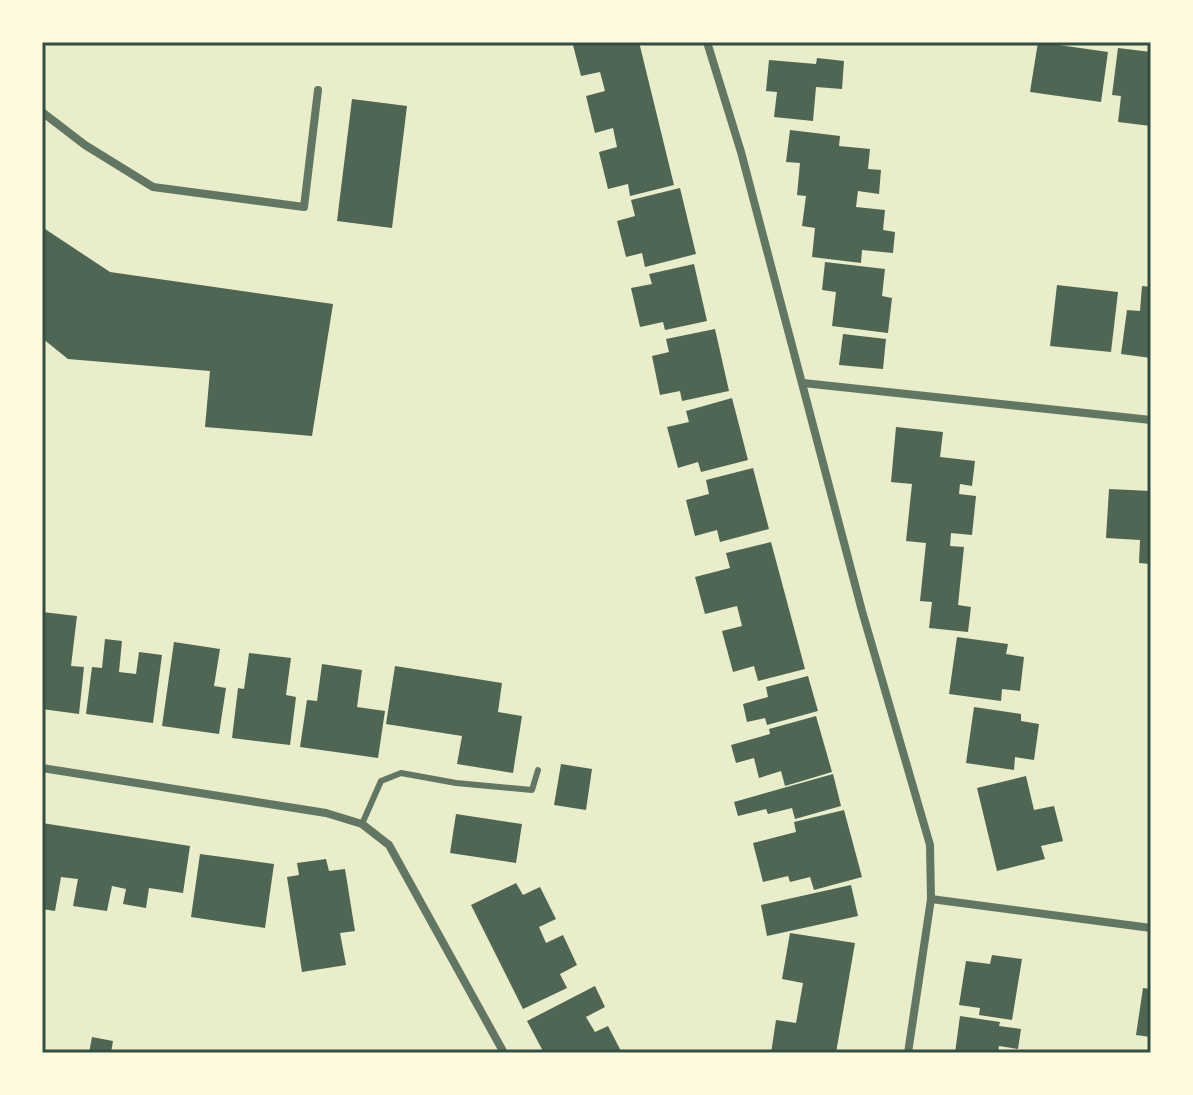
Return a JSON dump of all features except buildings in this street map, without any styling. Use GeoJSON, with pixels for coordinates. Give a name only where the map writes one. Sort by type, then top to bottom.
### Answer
{"type":"FeatureCollection","features":[{"type":"Feature","properties":{"kind":"street"},"geometry":{"type":"LineString","coordinates":[[707,42],[741,152],[862,611],[930,845],[931,899],[908,1053]]}},
{"type":"Feature","properties":{"kind":"street"},"geometry":{"type":"LineString","coordinates":[[42,112],[85,145],[153,187],[304,207],[318,90]]}},
{"type":"Feature","properties":{"kind":"street"},"geometry":{"type":"LineString","coordinates":[[803,383],[1151,420]]}},
{"type":"Feature","properties":{"kind":"street"},"geometry":{"type":"LineString","coordinates":[[42,768],[326,813],[362,824],[389,845],[504,1053]]}},
{"type":"Feature","properties":{"kind":"street"},"geometry":{"type":"LineString","coordinates":[[931,899],[1151,928]]}},
{"type":"Feature","properties":{"kind":"lane"},"geometry":{"type":"LineString","coordinates":[[362,824],[381,781],[401,773],[456,783],[532,790],[538,770]]}}]}
